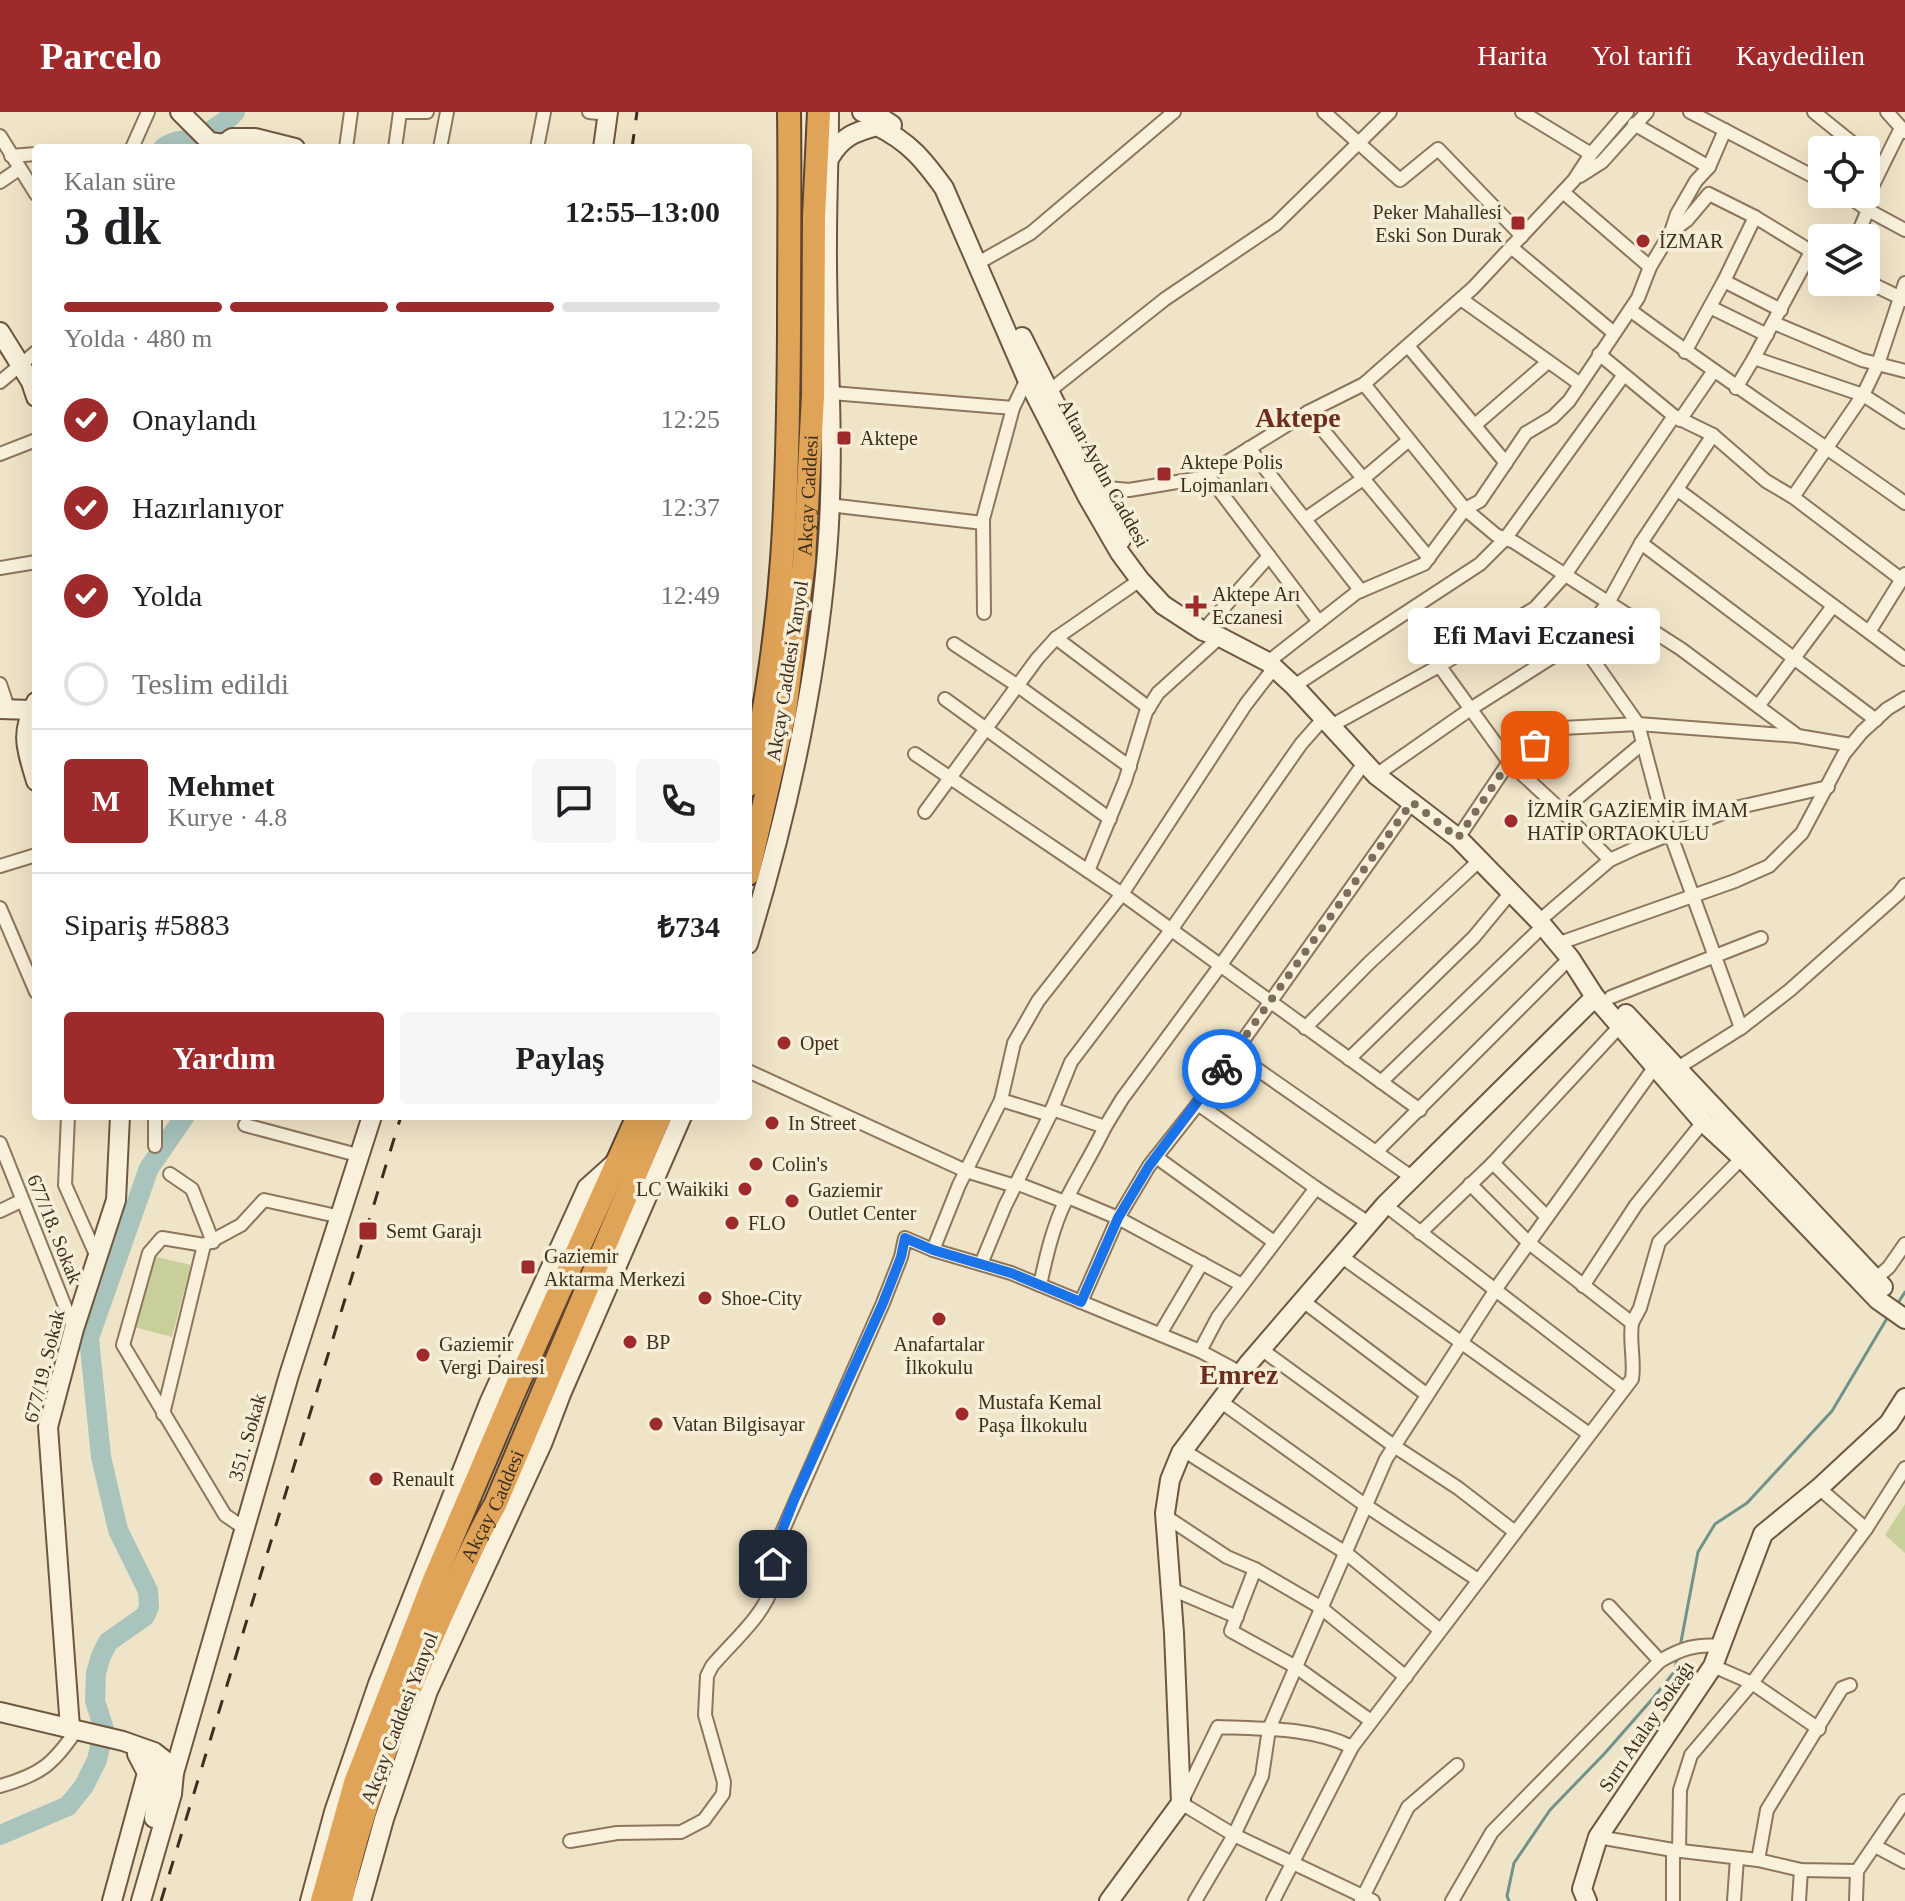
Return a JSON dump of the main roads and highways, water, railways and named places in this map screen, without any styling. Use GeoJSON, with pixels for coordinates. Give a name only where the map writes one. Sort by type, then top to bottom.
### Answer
{"type":"FeatureCollection","features":[{"type":"Feature","properties":{"kind":"highway","name":"Akçay Caddesi"},"geometry":{"type":"LineString","coordinates":[[752,767],[769,689],[784,551],[789,112]]}},
{"type":"Feature","properties":{"kind":"highway","name":"Akçay Caddesi"},"geometry":{"type":"LineString","coordinates":[[752,856],[785,712],[804,562],[813,396],[814,217],[819,112]]}},
{"type":"Feature","properties":{"kind":"highway","name":"Akçay Caddesi"},"geometry":{"type":"LineString","coordinates":[[322,1901],[355,1783],[434,1580],[593,1197],[619,1160],[636,1120]]}},
{"type":"Feature","properties":{"kind":"highway","name":"Akçay Caddesi"},"geometry":{"type":"LineString","coordinates":[[341,1901],[382,1761],[425,1652],[482,1527],[502,1501],[558,1351],[619,1217],[658,1120]]}},
{"type":"Feature","properties":{"kind":"main road"},"geometry":{"type":"LineString","coordinates":[[180,112],[218,144]]}},
{"type":"Feature","properties":{"kind":"main road","name":"Akçay Caddesi Yanyol"},"geometry":{"type":"LineString","coordinates":[[752,929],[796,762],[822,603],[832,393],[827,240],[829,112]]}},
{"type":"Feature","properties":{"kind":"main road"},"geometry":{"type":"LineString","coordinates":[[601,113],[603,144]]}},
{"type":"Feature","properties":{"kind":"main road","name":"Altan Aydın Caddesi"},"geometry":{"type":"LineString","coordinates":[[876,114],[922,146],[952,180],[1027,379],[1092,489],[1135,573],[1163,605],[1271,665],[1370,769],[1458,838],[1512,891],[1603,997]]}},
{"type":"Feature","properties":{"kind":"main road","name":"Altan Aydın Caddesi"},"geometry":{"type":"LineString","coordinates":[[830,157],[840,141],[854,132],[877,126],[901,138],[924,160],[944,188],[982,261],[1048,392],[1092,489]]}},
{"type":"Feature","properties":{"kind":"main road"},"geometry":{"type":"LineString","coordinates":[[221,144],[232,138],[255,138],[277,144]]}},
{"type":"Feature","properties":{"kind":"main road"},"geometry":{"type":"LineString","coordinates":[[0,332],[32,388]]}},
{"type":"Feature","properties":{"kind":"main road"},"geometry":{"type":"LineString","coordinates":[[4,710],[32,706]]}},
{"type":"Feature","properties":{"kind":"main road"},"geometry":{"type":"LineString","coordinates":[[32,710],[25,724],[32,766]]}},
{"type":"Feature","properties":{"kind":"main road"},"geometry":{"type":"LineString","coordinates":[[1603,997],[1620,1026],[1703,1122],[1905,1318]]}},
{"type":"Feature","properties":{"kind":"main road"},"geometry":{"type":"LineString","coordinates":[[1603,997],[1676,1069],[1877,1290],[1905,1306]]}},
{"type":"Feature","properties":{"kind":"main road"},"geometry":{"type":"LineString","coordinates":[[1109,1901],[1181,1803],[1174,1633],[1165,1516],[1170,1480],[1183,1450],[1241,1373],[1385,1205],[1603,997]]}},
{"type":"Feature","properties":{"kind":"main road","name":"677/19. Sokak"},"geometry":{"type":"LineString","coordinates":[[77,1730],[48,1427],[74,1329],[116,1200],[120,1120]]}},
{"type":"Feature","properties":{"kind":"main road","name":"351. Sokak"},"geometry":{"type":"LineString","coordinates":[[141,1901],[172,1794],[174,1773],[289,1375],[371,1120]]}},
{"type":"Feature","properties":{"kind":"main road"},"geometry":{"type":"LineString","coordinates":[[469,1453],[473,1488],[502,1501],[526,1478],[680,1120]]}},
{"type":"Feature","properties":{"kind":"main road"},"geometry":{"type":"LineString","coordinates":[[310,1901],[334,1812],[378,1684],[469,1453],[593,1197],[608,1203],[619,1217],[623,1229],[622,1254]]}},
{"type":"Feature","properties":{"kind":"main road","name":"Sırrı Atalay Sokağı"},"geometry":{"type":"LineString","coordinates":[[1587,1901],[1582,1889],[1598,1837],[1713,1666],[1763,1534],[1819,1488],[1889,1423],[1905,1398]]}},
{"type":"Feature","properties":{"kind":"main road","name":"Akçay Caddesi Yanyol"},"geometry":{"type":"LineString","coordinates":[[361,1901],[384,1819],[428,1691],[502,1501]]}},
{"type":"Feature","properties":{"kind":"main road"},"geometry":{"type":"LineString","coordinates":[[0,1712],[108,1740],[152,1762],[161,1773],[159,1799],[131,1901]]}},
{"type":"Feature","properties":{"kind":"main road"},"geometry":{"type":"LineString","coordinates":[[108,1740],[123,1741],[154,1752],[168,1763],[174,1773]]}},
{"type":"Feature","properties":{"kind":"main road"},"geometry":{"type":"LineString","coordinates":[[112,1901],[147,1773],[137,1754]]}},
{"type":"Feature","properties":{"kind":"waterway"},"geometry":{"type":"LineString","coordinates":[[169,144],[206,133],[235,112]]}},
{"type":"Feature","properties":{"kind":"waterway"},"geometry":{"type":"LineString","coordinates":[[0,1835],[68,1806],[84,1786],[97,1760],[104,1729],[95,1701],[96,1673],[101,1656],[108,1642],[145,1616],[149,1607],[148,1591],[118,1530],[101,1457],[89,1338],[149,1168],[182,1120]]}},
{"type":"Feature","properties":{"kind":"waterway"},"geometry":{"type":"LineString","coordinates":[[1896,1306],[1905,1292]]}},
{"type":"Feature","properties":{"kind":"waterway"},"geometry":{"type":"LineString","coordinates":[[1680,1647],[1698,1552],[1715,1524],[1747,1503],[1832,1411],[1889,1315]]}},
{"type":"Feature","properties":{"kind":"waterway"},"geometry":{"type":"LineString","coordinates":[[1509,1901],[1507,1896],[1514,1863],[1550,1810],[1654,1697],[1675,1671],[1677,1658]]}},
{"type":"Feature","properties":{"kind":"railway"},"geometry":{"type":"LineString","coordinates":[[633,144],[637,112]]}},
{"type":"Feature","properties":{"kind":"railway"},"geometry":{"type":"LineString","coordinates":[[161,1901],[400,1120]]}},
{"type":"Feature","properties":{"kind":"place","name":"Peker Mahallesi Eski Son Durak"},"geometry":{"type":"Point","coordinates":[1518,223]}},
{"type":"Feature","properties":{"kind":"place","name":"İZMAR"},"geometry":{"type":"Point","coordinates":[1643,241]}},
{"type":"Feature","properties":{"kind":"place","name":"Aktepe"},"geometry":{"type":"Point","coordinates":[844,438]}},
{"type":"Feature","properties":{"kind":"place","name":"Aktepe Polis Lojmanları"},"geometry":{"type":"Point","coordinates":[1164,474]}},
{"type":"Feature","properties":{"kind":"place","name":"Aktepe Arı Eczanesi"},"geometry":{"type":"Point","coordinates":[1196,606]}},
{"type":"Feature","properties":{"kind":"place","name":"Efi Mavi Eczanesi"},"geometry":{"type":"Point","coordinates":[1535,745]}},
{"type":"Feature","properties":{"kind":"place","name":"İZMİR GAZİEMİR İMAM HATİP ORTAOKULU"},"geometry":{"type":"Point","coordinates":[1511,821]}},
{"type":"Feature","properties":{"kind":"place","name":"Opet"},"geometry":{"type":"Point","coordinates":[784,1043]}},
{"type":"Feature","properties":{"kind":"place","name":"In Street"},"geometry":{"type":"Point","coordinates":[772,1123]}},
{"type":"Feature","properties":{"kind":"place","name":"Colin's"},"geometry":{"type":"Point","coordinates":[756,1164]}},
{"type":"Feature","properties":{"kind":"place","name":"LC Waikiki"},"geometry":{"type":"Point","coordinates":[745,1189]}},
{"type":"Feature","properties":{"kind":"place","name":"Gaziemir Outlet Center"},"geometry":{"type":"Point","coordinates":[792,1201]}},
{"type":"Feature","properties":{"kind":"place","name":"FLO"},"geometry":{"type":"Point","coordinates":[732,1223]}},
{"type":"Feature","properties":{"kind":"place","name":"Semt Garajı"},"geometry":{"type":"Point","coordinates":[368,1231]}},
{"type":"Feature","properties":{"kind":"place","name":"Gaziemir Aktarma Merkezi"},"geometry":{"type":"Point","coordinates":[528,1267]}},
{"type":"Feature","properties":{"kind":"place","name":"Shoe-City"},"geometry":{"type":"Point","coordinates":[705,1298]}},
{"type":"Feature","properties":{"kind":"place","name":"Anafartalar İlkokulu"},"geometry":{"type":"Point","coordinates":[939,1319]}},
{"type":"Feature","properties":{"kind":"place","name":"BP"},"geometry":{"type":"Point","coordinates":[630,1342]}},
{"type":"Feature","properties":{"kind":"place","name":"Gaziemir Vergi Dairesi"},"geometry":{"type":"Point","coordinates":[423,1355]}},
{"type":"Feature","properties":{"kind":"place","name":"Mustafa Kemal Paşa İlkokulu"},"geometry":{"type":"Point","coordinates":[962,1414]}},
{"type":"Feature","properties":{"kind":"place","name":"Vatan Bilgisayar"},"geometry":{"type":"Point","coordinates":[656,1424]}},
{"type":"Feature","properties":{"kind":"place","name":"Renault"},"geometry":{"type":"Point","coordinates":[376,1479]}},
{"type":"Feature","properties":{"kind":"district","name":"Aktepe"},"geometry":{"type":"Point","coordinates":[1298,417]}},
{"type":"Feature","properties":{"kind":"district","name":"Emrez"},"geometry":{"type":"Point","coordinates":[1239,1374]}}]}
